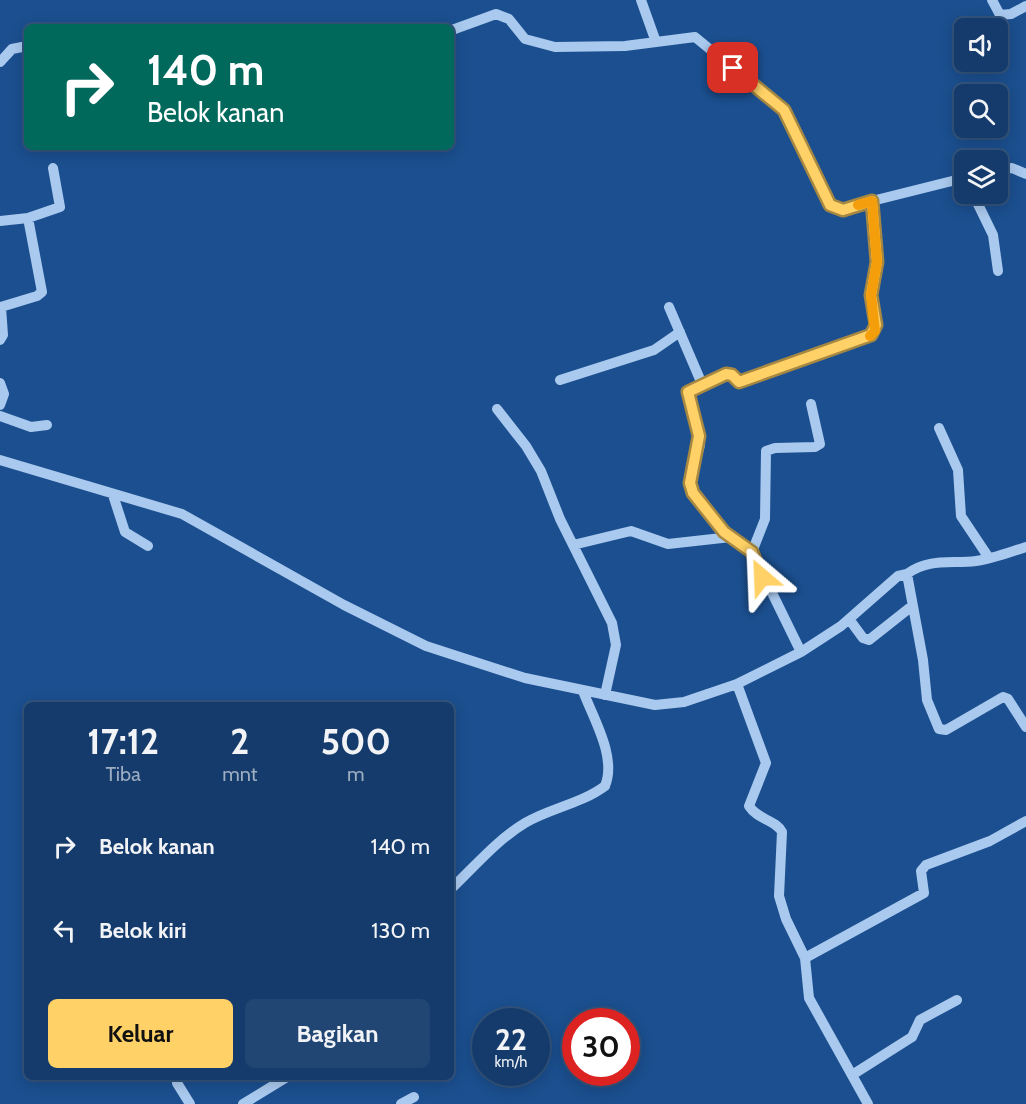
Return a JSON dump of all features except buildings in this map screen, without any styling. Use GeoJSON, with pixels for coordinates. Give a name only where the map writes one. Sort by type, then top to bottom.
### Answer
{"type":"FeatureCollection","features":[{"type":"Feature","properties":{"kind":"street"},"geometry":{"type":"LineString","coordinates":[[641,0],[656,42]]}},
{"type":"Feature","properties":{"kind":"street"},"geometry":{"type":"LineString","coordinates":[[992,0],[1000,15],[1005,16],[1026,6]]}},
{"type":"Feature","properties":{"kind":"street"},"geometry":{"type":"LineString","coordinates":[[454,29],[496,14],[509,19],[525,39],[540,45],[589,49],[695,37],[770,96],[792,123],[830,205],[843,210],[954,180]]}},
{"type":"Feature","properties":{"kind":"street"},"geometry":{"type":"LineString","coordinates":[[0,62],[12,49],[24,47]]}},
{"type":"Feature","properties":{"kind":"street"},"geometry":{"type":"LineString","coordinates":[[0,221],[28,218],[60,207],[53,168]]}},
{"type":"Feature","properties":{"kind":"street"},"geometry":{"type":"LineString","coordinates":[[1008,169],[1026,174]]}},
{"type":"Feature","properties":{"kind":"street"},"geometry":{"type":"LineString","coordinates":[[801,652],[752,552],[731,537],[710,516],[691,488],[699,445],[688,392],[729,374],[739,382],[744,381],[835,349],[871,335],[875,331],[871,295],[877,262],[872,201]]}},
{"type":"Feature","properties":{"kind":"street"},"geometry":{"type":"LineString","coordinates":[[978,204],[993,235],[998,271]]}},
{"type":"Feature","properties":{"kind":"street"},"geometry":{"type":"LineString","coordinates":[[0,340],[3,335],[1,307],[37,296],[42,292],[28,218]]}},
{"type":"Feature","properties":{"kind":"street"},"geometry":{"type":"LineString","coordinates":[[669,307],[702,384]]}},
{"type":"Feature","properties":{"kind":"street"},"geometry":{"type":"LineString","coordinates":[[560,380],[654,350],[680,332]]}},
{"type":"Feature","properties":{"kind":"street"},"geometry":{"type":"LineString","coordinates":[[0,383],[4,394],[0,405]]}},
{"type":"Feature","properties":{"kind":"street"},"geometry":{"type":"LineString","coordinates":[[752,552],[765,519],[766,451],[775,448],[815,447],[820,444],[812,404]]}},
{"type":"Feature","properties":{"kind":"street"},"geometry":{"type":"LineString","coordinates":[[497,409],[526,446],[541,471],[615,633],[615,645],[605,695]]}},
{"type":"Feature","properties":{"kind":"street"},"geometry":{"type":"LineString","coordinates":[[0,416],[32,427],[47,425]]}},
{"type":"Feature","properties":{"kind":"street"},"geometry":{"type":"LineString","coordinates":[[939,428],[958,470],[961,516],[989,558]]}},
{"type":"Feature","properties":{"kind":"street"},"geometry":{"type":"LineString","coordinates":[[0,460],[113,495],[182,513],[344,605],[426,646],[525,678],[638,703],[662,705],[684,702],[737,684],[801,652],[849,619],[898,576],[921,566],[938,562],[989,558],[1026,547]]}},
{"type":"Feature","properties":{"kind":"street"},"geometry":{"type":"LineString","coordinates":[[113,495],[124,532],[148,546]]}},
{"type":"Feature","properties":{"kind":"street"},"geometry":{"type":"LineString","coordinates":[[573,545],[631,531],[668,543],[731,537]]}},
{"type":"Feature","properties":{"kind":"street"},"geometry":{"type":"LineString","coordinates":[[907,574],[923,660],[927,700],[939,729],[946,730],[1003,697],[1008,699],[1026,728]]}},
{"type":"Feature","properties":{"kind":"street"},"geometry":{"type":"LineString","coordinates":[[849,619],[863,638],[868,640],[912,606]]}},
{"type":"Feature","properties":{"kind":"street"},"geometry":{"type":"LineString","coordinates":[[737,684],[766,763],[749,806],[756,816],[778,826],[782,832],[779,896],[786,919],[805,958],[809,998],[868,1104]]}},
{"type":"Feature","properties":{"kind":"street"},"geometry":{"type":"LineString","coordinates":[[454,886],[516,828],[548,811],[587,797],[605,786],[608,773],[606,755],[583,691]]}},
{"type":"Feature","properties":{"kind":"street"},"geometry":{"type":"LineString","coordinates":[[805,958],[924,893],[922,868],[990,841],[1026,820]]}},
{"type":"Feature","properties":{"kind":"street"},"geometry":{"type":"LineString","coordinates":[[852,1075],[912,1037],[920,1020],[957,1000]]}},
{"type":"Feature","properties":{"kind":"street"},"geometry":{"type":"LineString","coordinates":[[178,1080],[177,1083],[190,1104]]}},
{"type":"Feature","properties":{"kind":"street"},"geometry":{"type":"LineString","coordinates":[[243,1104],[282,1080]]}},
{"type":"Feature","properties":{"kind":"street"},"geometry":{"type":"LineString","coordinates":[[401,1104],[414,1097]]}},
{"type":"Feature","properties":{"kind":"slow traffic"},"geometry":{"type":"LineString","coordinates":[[858,205],[872,201],[875,216],[877,262],[871,295],[876,325],[875,331],[870,336]]}},
{"type":"Feature","properties":{"kind":"route"},"geometry":{"type":"LineString","coordinates":[[733,68],[770,96],[784,110],[804,147],[830,205],[836,210],[843,210],[872,201],[875,216],[877,262],[871,295],[876,325],[871,335],[739,382],[732,375],[726,374],[688,392],[699,436],[690,483],[693,493],[724,532],[752,552],[762,577]]}}]}
